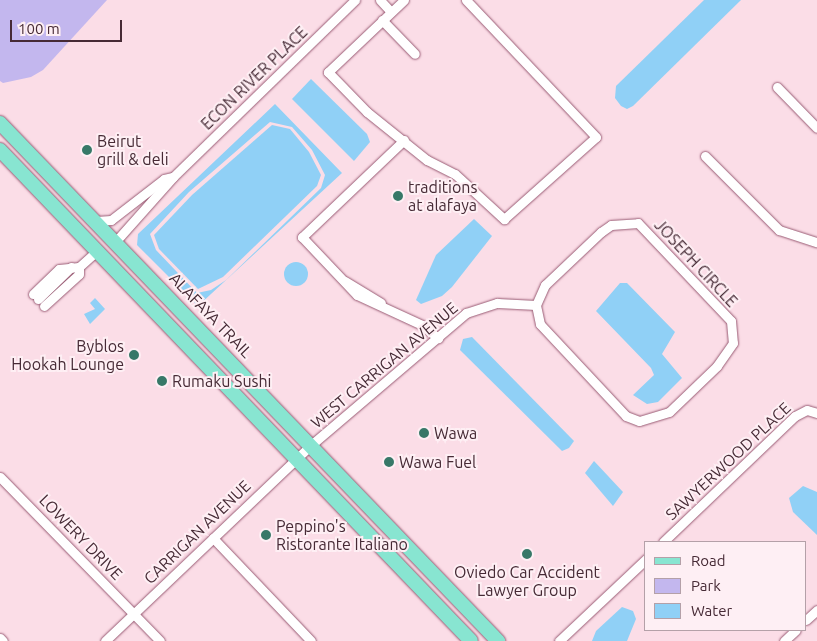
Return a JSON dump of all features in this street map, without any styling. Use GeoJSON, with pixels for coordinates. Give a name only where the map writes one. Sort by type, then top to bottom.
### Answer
{"type":"FeatureCollection","features":[{"type":"Feature","properties":{"kind":"main road","name":"ALAFAYA TRAIL"},"geometry":{"type":"LineString","coordinates":[[0,123],[116,241],[498,641]]}},
{"type":"Feature","properties":{"kind":"main road"},"geometry":{"type":"LineString","coordinates":[[0,150],[471,641]]}},
{"type":"Feature","properties":{"kind":"main road"},"geometry":{"type":"LineString","coordinates":[[31,181],[62,200],[95,232],[116,241]]}},
{"type":"Feature","properties":{"kind":"main road"},"geometry":{"type":"LineString","coordinates":[[98,250],[109,251],[144,285],[185,313]]}},
{"type":"Feature","properties":{"kind":"main road"},"geometry":{"type":"LineString","coordinates":[[443,611],[485,641]]}},
{"type":"Feature","properties":{"kind":"street","name":"ECON RIVER PLACE"},"geometry":{"type":"LineString","coordinates":[[116,241],[173,177],[355,0]]}},
{"type":"Feature","properties":{"kind":"street"},"geometry":{"type":"LineString","coordinates":[[380,0],[391,12]]}},
{"type":"Feature","properties":{"kind":"street"},"geometry":{"type":"LineString","coordinates":[[404,0],[328,72],[367,112],[428,160],[455,174],[504,219],[596,137],[466,0]]}},
{"type":"Feature","properties":{"kind":"street"},"geometry":{"type":"LineString","coordinates":[[382,20],[415,54]]}},
{"type":"Feature","properties":{"kind":"street"},"geometry":{"type":"LineString","coordinates":[[776,87],[817,128]]}},
{"type":"Feature","properties":{"kind":"street"},"geometry":{"type":"LineString","coordinates":[[404,140],[302,237],[357,295],[382,304],[438,338]]}},
{"type":"Feature","properties":{"kind":"street"},"geometry":{"type":"LineString","coordinates":[[705,156],[779,230],[817,242]]}},
{"type":"Feature","properties":{"kind":"street","name":"ECON RIVER PLACE"},"geometry":{"type":"LineString","coordinates":[[96,221],[111,220],[164,179],[173,177]]}},
{"type":"Feature","properties":{"kind":"street","name":"JOSEPH CIRCLE"},"geometry":{"type":"LineString","coordinates":[[638,224],[731,322],[733,343],[717,366],[669,412],[639,421],[626,416],[540,324],[536,305],[545,285],[601,232],[611,225],[638,224]]}},
{"type":"Feature","properties":{"kind":"street"},"geometry":{"type":"LineString","coordinates":[[38,299],[98,250]]}},
{"type":"Feature","properties":{"kind":"street","name":"WEST CARRIGAN AVENUE"},"geometry":{"type":"LineString","coordinates":[[311,446],[466,313],[497,303],[536,305]]}},
{"type":"Feature","properties":{"kind":"street","name":"SAWYERWOOD PLACE"},"geometry":{"type":"LineString","coordinates":[[664,541],[795,416],[807,410],[817,413]]}},
{"type":"Feature","properties":{"kind":"street","name":"CARRIGAN AVENUE"},"geometry":{"type":"LineString","coordinates":[[105,641],[311,446]]}},
{"type":"Feature","properties":{"kind":"street","name":"LOWERY DRIVE"},"geometry":{"type":"LineString","coordinates":[[0,476],[160,641]]}},
{"type":"Feature","properties":{"kind":"street"},"geometry":{"type":"LineString","coordinates":[[213,538],[311,641]]}},
{"type":"Feature","properties":{"kind":"street"},"geometry":{"type":"LineString","coordinates":[[562,640],[644,561]]}},
{"type":"Feature","properties":{"kind":"street"},"geometry":{"type":"LineString","coordinates":[[807,619],[817,610]]}},
{"type":"Feature","properties":{"kind":"street"},"geometry":{"type":"LineString","coordinates":[[784,641],[795,631]]}},
{"type":"Feature","properties":{"kind":"street"},"geometry":{"type":"LineString","coordinates":[[0,638],[3,641]]}},
{"type":"Feature","properties":{"kind":"green space"},"geometry":{"type":"Polygon","coordinates":[[[0,0],[107,0],[43,70],[31,77],[3,83],[0,81],[0,0]]]}},
{"type":"Feature","properties":{"kind":"water"},"geometry":{"type":"Polygon","coordinates":[[[704,0],[741,0],[633,106],[627,109],[621,106],[615,98],[616,86],[704,0]]]}},
{"type":"Feature","properties":{"kind":"water"},"geometry":{"type":"Polygon","coordinates":[[[311,79],[367,134],[370,142],[354,161],[292,99],[311,79]]]}},
{"type":"Feature","properties":{"kind":"water"},"geometry":{"type":"Polygon","coordinates":[[[275,104],[342,173],[198,306],[137,245],[138,234],[275,104]],[[270,122],[189,192],[150,234],[156,250],[197,293],[211,290],[226,280],[321,188],[325,175],[312,150],[292,127],[270,122]]]}},
{"type":"Feature","properties":{"kind":"water"},"geometry":{"type":"Polygon","coordinates":[[[272,125],[290,129],[309,152],[321,175],[317,186],[223,277],[198,289],[159,249],[154,235],[192,195],[272,125]]]}},
{"type":"Feature","properties":{"kind":"water"},"geometry":{"type":"Polygon","coordinates":[[[474,219],[492,236],[452,287],[442,296],[421,304],[416,300],[436,255],[474,219]]]}},
{"type":"Feature","properties":{"kind":"water"},"geometry":{"type":"Polygon","coordinates":[[[296,262],[305,265],[308,274],[305,283],[296,286],[287,283],[284,274],[287,265],[296,262]]]}},
{"type":"Feature","properties":{"kind":"water"},"geometry":{"type":"Polygon","coordinates":[[[620,283],[627,283],[675,332],[662,354],[682,378],[658,402],[647,404],[633,395],[654,375],[651,368],[596,311],[620,283]]]}},
{"type":"Feature","properties":{"kind":"water"},"geometry":{"type":"Polygon","coordinates":[[[95,298],[105,309],[90,324],[84,314],[95,309],[90,303],[95,298]]]}},
{"type":"Feature","properties":{"kind":"water"},"geometry":{"type":"Polygon","coordinates":[[[472,337],[574,441],[569,448],[562,451],[460,350],[463,339],[472,337]]]}},
{"type":"Feature","properties":{"kind":"water"},"geometry":{"type":"Polygon","coordinates":[[[594,461],[623,492],[613,506],[585,473],[594,461]]]}},
{"type":"Feature","properties":{"kind":"water"},"geometry":{"type":"Polygon","coordinates":[[[803,486],[817,492],[817,535],[793,512],[789,498],[803,486]]]}},
{"type":"Feature","properties":{"kind":"water"},"geometry":{"type":"Polygon","coordinates":[[[622,607],[633,611],[636,619],[627,641],[592,641],[596,631],[622,607]]]}},
{"type":"Feature","properties":{"kind":"place","name":"Beirut grill & deli"},"geometry":{"type":"Point","coordinates":[87,150]}},
{"type":"Feature","properties":{"kind":"place","name":"traditions at alafaya"},"geometry":{"type":"Point","coordinates":[398,196]}},
{"type":"Feature","properties":{"kind":"place","name":"Byblos Hookah Lounge"},"geometry":{"type":"Point","coordinates":[134,355]}},
{"type":"Feature","properties":{"kind":"place","name":"Rumaku Sushi"},"geometry":{"type":"Point","coordinates":[162,381]}},
{"type":"Feature","properties":{"kind":"place","name":"Wawa"},"geometry":{"type":"Point","coordinates":[424,433]}},
{"type":"Feature","properties":{"kind":"place","name":"Wawa Fuel"},"geometry":{"type":"Point","coordinates":[389,462]}},
{"type":"Feature","properties":{"kind":"place","name":"Peppino's Ristorante Italiano"},"geometry":{"type":"Point","coordinates":[266,535]}},
{"type":"Feature","properties":{"kind":"place","name":"Oviedo Car Accident Lawyer Group"},"geometry":{"type":"Point","coordinates":[527,554]}}]}
